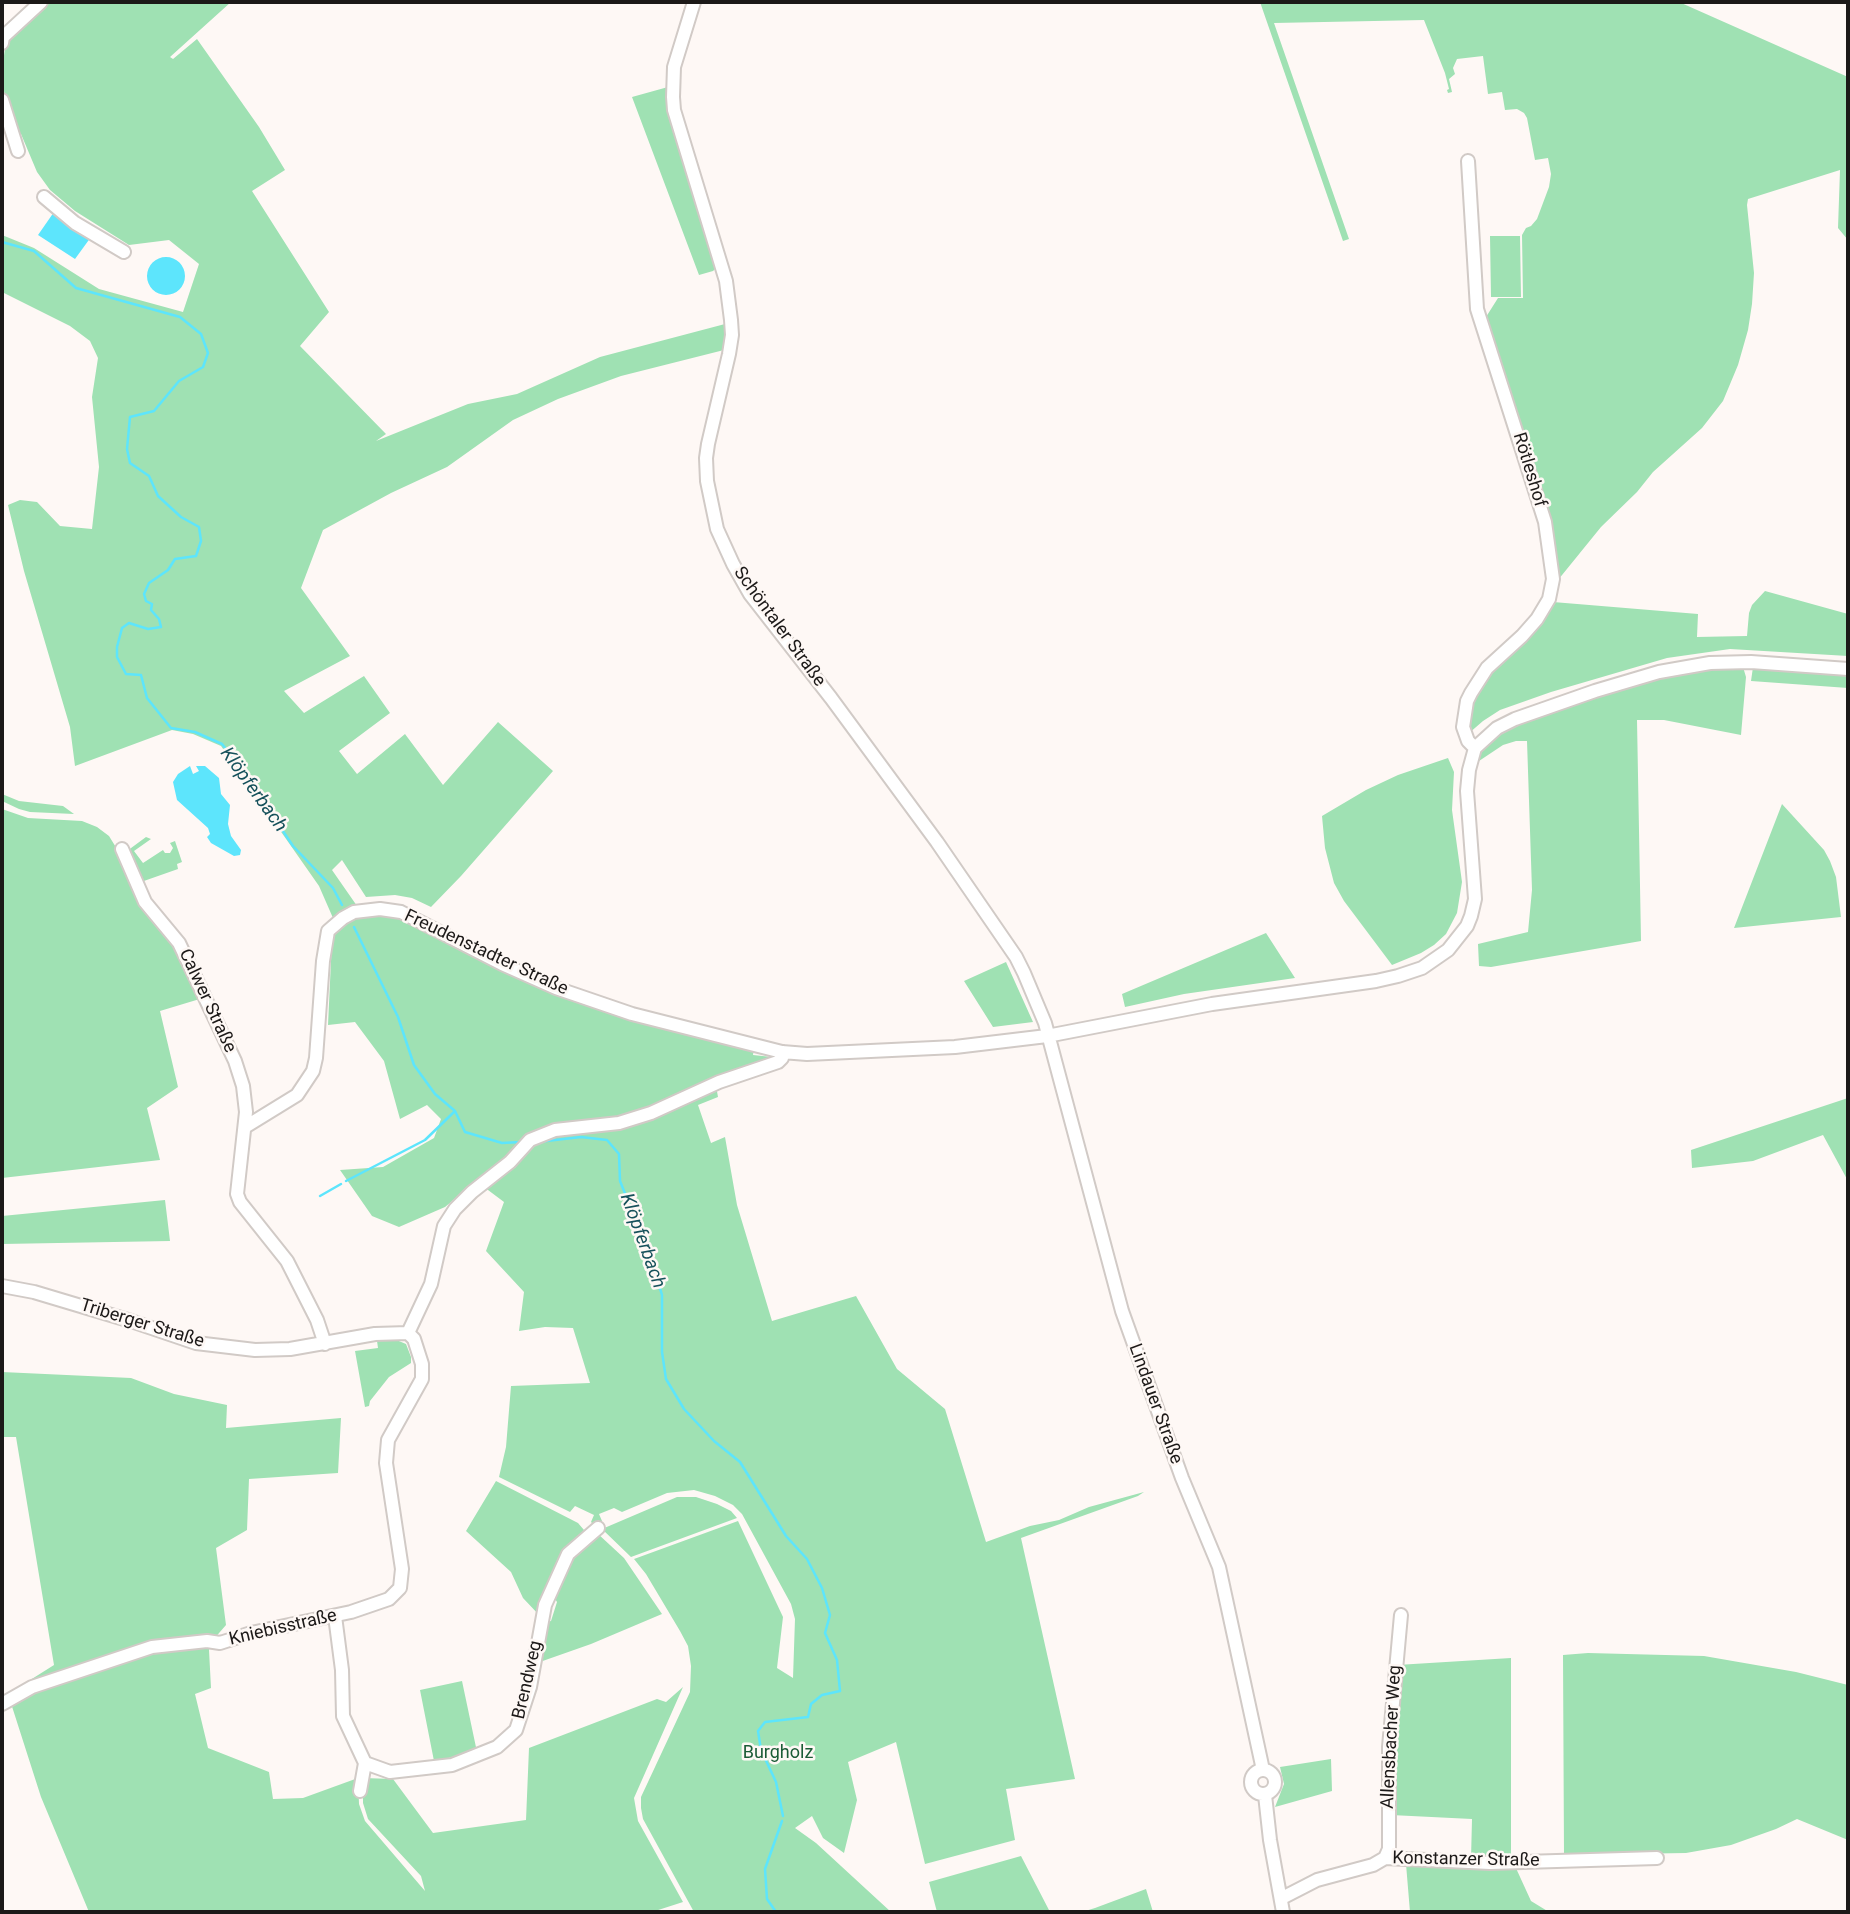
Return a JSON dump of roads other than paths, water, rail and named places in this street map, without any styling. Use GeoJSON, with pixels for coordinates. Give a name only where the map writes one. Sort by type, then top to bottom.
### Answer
{"type":"FeatureCollection","features":[{"type":"Feature","properties":{"kind":"street"},"geometry":{"type":"LineString","coordinates":[[2,43],[4,37],[41,2]]}},
{"type":"Feature","properties":{"kind":"street","name":"Schöntaler Straße"},"geometry":{"type":"LineString","coordinates":[[694,2],[674,66],[673,97],[674,110],[726,281],[730,320],[729,354],[706,458],[707,481],[717,529],[750,594],[871,750],[1016,957],[1044,1020],[1047,1036]]}},
{"type":"Feature","properties":{"kind":"street"},"geometry":{"type":"LineString","coordinates":[[2,100],[18,151]]}},
{"type":"Feature","properties":{"kind":"street","name":"Rötleshof"},"geometry":{"type":"LineString","coordinates":[[1468,161],[1477,309],[1545,522],[1553,579],[1549,599],[1537,619],[1487,668],[1471,692],[1463,727],[1468,741],[1475,748]]}},
{"type":"Feature","properties":{"kind":"street"},"geometry":{"type":"LineString","coordinates":[[44,197],[75,223],[124,252]]}},
{"type":"Feature","properties":{"kind":"street"},"geometry":{"type":"LineString","coordinates":[[1475,748],[1497,728],[1515,719],[1659,673],[1710,663],[1751,662],[1848,669]]}},
{"type":"Feature","properties":{"kind":"street","name":"Freudenstadter Straße"},"geometry":{"type":"LineString","coordinates":[[245,1128],[297,1095],[307,1082],[316,1058],[323,961],[328,931],[354,912],[380,909],[401,912],[502,964],[556,988],[632,1014],[783,1052],[828,1054],[955,1046],[1047,1036],[1212,1004],[1398,976],[1422,968],[1440,958],[1467,926],[1475,899],[1467,791],[1475,748]]}},
{"type":"Feature","properties":{"kind":"street","name":"Calwer Straße"},"geometry":{"type":"LineString","coordinates":[[122,849],[145,902],[179,943],[234,1061],[243,1086],[245,1128]]}},
{"type":"Feature","properties":{"kind":"street","name":"Lindauer Straße"},"geometry":{"type":"LineString","coordinates":[[1047,1036],[1122,1311],[1182,1478],[1219,1567],[1263,1770],[1254,1774],[1251,1783],[1256,1792],[1265,1794],[1283,1912]]}},
{"type":"Feature","properties":{"kind":"street"},"geometry":{"type":"LineString","coordinates":[[245,1128],[237,1195],[287,1261],[326,1344],[375,1334],[408,1333],[431,1284],[444,1226],[463,1201],[501,1170],[530,1140],[555,1130],[619,1123],[651,1113],[719,1082],[778,1062],[783,1052]]}},
{"type":"Feature","properties":{"kind":"street","name":"Triberger Straße"},"geometry":{"type":"LineString","coordinates":[[2,1286],[34,1292],[196,1343],[255,1350],[326,1344]]}},
{"type":"Feature","properties":{"kind":"street","name":"Kniebisstraße"},"geometry":{"type":"LineString","coordinates":[[2,1704],[32,1687],[152,1647],[207,1641],[220,1643],[251,1633],[335,1616],[389,1599],[400,1588],[402,1569],[386,1463],[388,1440],[422,1379],[422,1364],[414,1339],[408,1333]]}},
{"type":"Feature","properties":{"kind":"street","name":"Brendweg"},"geometry":{"type":"LineString","coordinates":[[365,1763],[390,1772],[452,1765],[498,1747],[516,1730],[530,1687],[545,1605],[568,1554],[598,1528]]}},
{"type":"Feature","properties":{"kind":"street","name":"Allensbacher Weg"},"geometry":{"type":"LineString","coordinates":[[1385,1858],[1389,1849],[1389,1747],[1401,1615]]}},
{"type":"Feature","properties":{"kind":"street"},"geometry":{"type":"LineString","coordinates":[[335,1616],[342,1670],[343,1716],[365,1763],[360,1791]]}},
{"type":"Feature","properties":{"kind":"street","name":"Konstanzer Straße"},"geometry":{"type":"LineString","coordinates":[[1282,1898],[1317,1880],[1373,1865],[1385,1858],[1490,1863],[1657,1858]]}},
{"type":"Feature","properties":{"kind":"water"},"geometry":{"type":"Polygon","coordinates":[[[54,212],[91,237],[75,259],[38,235],[54,212]]]}},
{"type":"Feature","properties":{"kind":"water"},"geometry":{"type":"Polygon","coordinates":[[[166,257],[180,262],[185,276],[180,290],[166,295],[152,290],[147,276],[152,262],[166,257]]]}},
{"type":"Feature","properties":{"kind":"water"},"geometry":{"type":"Polygon","coordinates":[[[190,766],[193,774],[199,771],[196,766],[205,766],[219,778],[221,794],[230,805],[228,824],[231,836],[241,850],[240,855],[234,856],[211,843],[207,837],[210,834],[208,828],[177,800],[173,782],[178,774],[190,766]]]}},
{"type":"Feature","properties":{"kind":"waterway","name":"Klöpferbach"},"geometry":{"type":"LineString","coordinates":[[2,242],[34,251],[76,288],[180,317],[201,334],[208,353],[203,367],[179,381],[154,411],[130,417],[127,449],[130,463],[149,476],[158,496],[181,517],[199,527],[201,541],[196,556],[175,559],[168,570],[149,583],[144,594],[146,601],[152,604],[151,610],[159,619],[161,627],[148,629],[129,623],[122,628],[117,657],[126,674],[141,675],[147,698],[171,728],[195,732],[222,744],[293,846],[333,888],[342,905]]}},
{"type":"Feature","properties":{"kind":"waterway","name":"Klöpferbach"},"geometry":{"type":"LineString","coordinates":[[354,927],[398,1017],[414,1065],[435,1094],[455,1111],[465,1132],[502,1143],[521,1142]]}},
{"type":"Feature","properties":{"kind":"waterway"},"geometry":{"type":"LineString","coordinates":[[346,1181],[425,1140],[454,1112]]}},
{"type":"Feature","properties":{"kind":"waterway","name":"Klöpferbach"},"geometry":{"type":"LineString","coordinates":[[538,1142],[581,1137],[607,1140],[619,1154],[620,1181],[649,1253],[662,1295],[662,1352],[666,1379],[684,1409],[714,1441],[740,1462],[786,1536],[807,1559],[822,1588],[830,1615],[825,1633],[837,1660],[840,1691],[822,1695],[811,1704],[808,1717],[765,1722],[758,1731],[761,1750],[776,1782],[783,1816]]}},
{"type":"Feature","properties":{"kind":"waterway"},"geometry":{"type":"LineString","coordinates":[[320,1196],[341,1184]]}},
{"type":"Feature","properties":{"kind":"waterway","name":"Klöpferbach"},"geometry":{"type":"LineString","coordinates":[[776,1912],[767,1899],[765,1869],[782,1821]]}},
{"type":"Feature","properties":{"kind":"park label","name":"Burgholz"},"geometry":{"type":"Point","coordinates":[778,1753]}}]}
